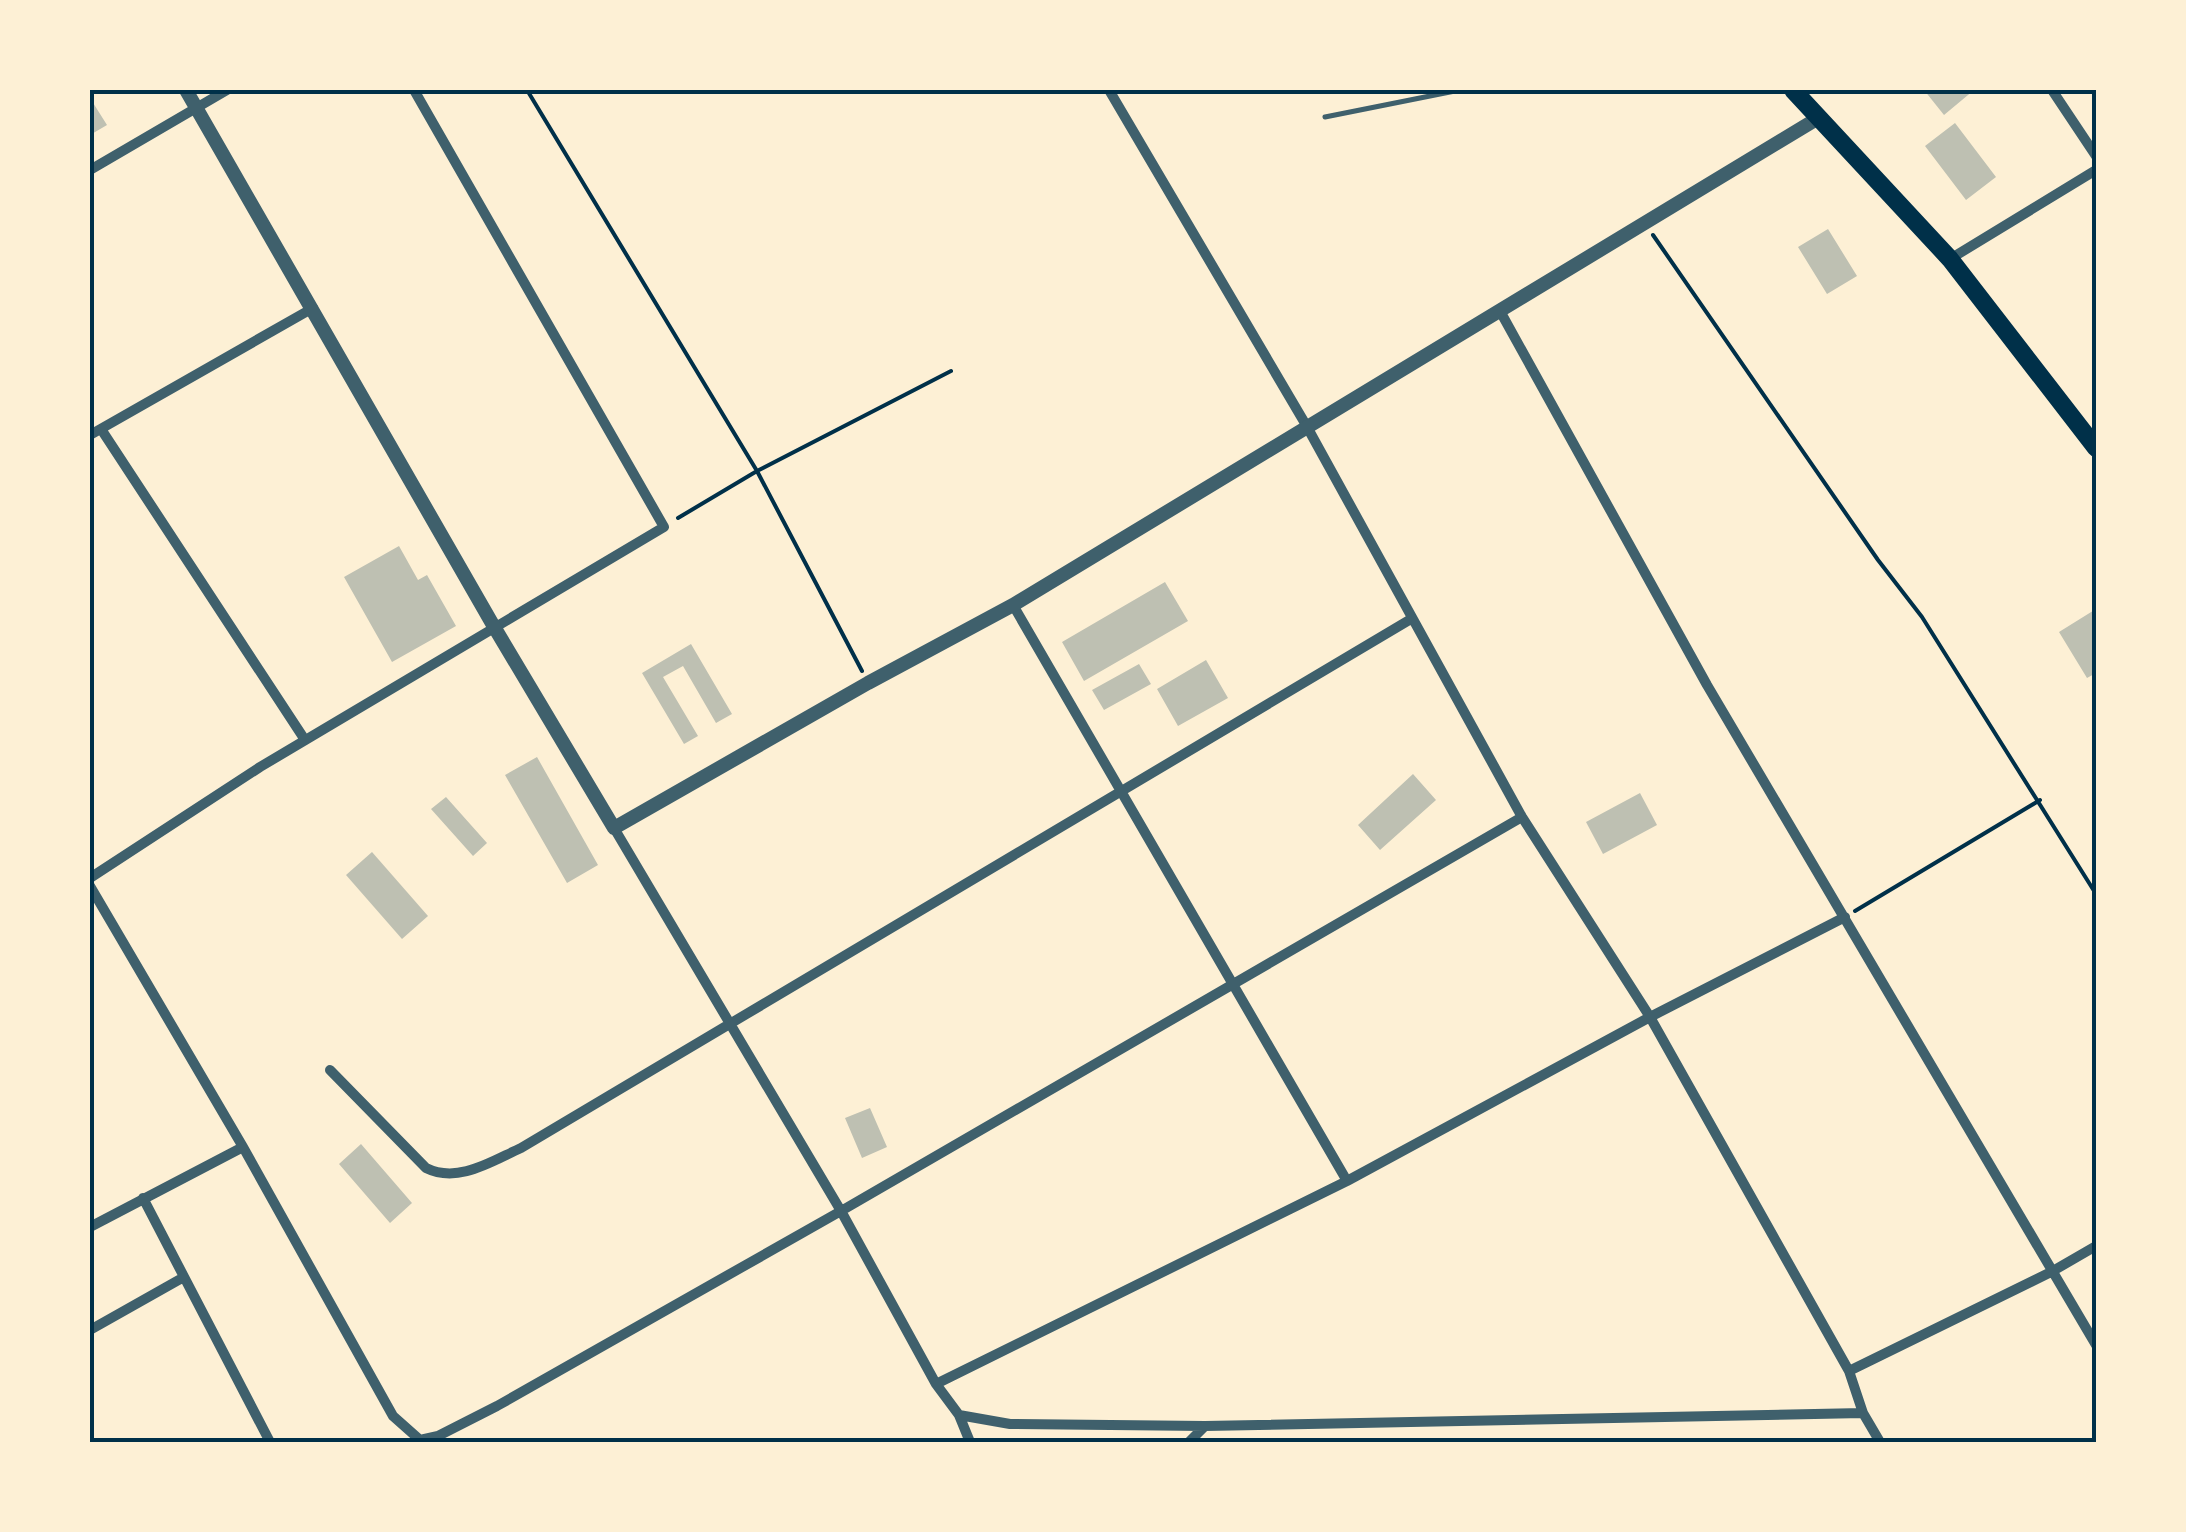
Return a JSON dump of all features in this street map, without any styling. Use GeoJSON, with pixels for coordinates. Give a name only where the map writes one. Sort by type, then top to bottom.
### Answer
{"type":"FeatureCollection","features":[{"type":"Feature","properties":{"kind":"main road"},"geometry":{"type":"LineString","coordinates":[[1793,90],[1950,259],[2096,448]]}},
{"type":"Feature","properties":{"kind":"street"},"geometry":{"type":"LineString","coordinates":[[186,90],[493,626],[841,1211],[936,1384],[959,1416],[970,1442]]}},
{"type":"Feature","properties":{"kind":"street"},"geometry":{"type":"LineString","coordinates":[[90,170],[227,90]]}},
{"type":"Feature","properties":{"kind":"street"},"geometry":{"type":"LineString","coordinates":[[414,90],[664,527],[305,740],[90,882],[393,1416],[420,1440],[438,1436],[497,1406],[1522,817]]}},
{"type":"Feature","properties":{"kind":"street"},"geometry":{"type":"LineString","coordinates":[[1110,90],[1306,425],[1522,817],[1650,1017],[1848,1371],[1880,1442]]}},
{"type":"Feature","properties":{"kind":"street"},"geometry":{"type":"LineString","coordinates":[[2052,90],[2096,156]]}},
{"type":"Feature","properties":{"kind":"street"},"geometry":{"type":"LineString","coordinates":[[614,828],[1013,605],[1820,117]]}},
{"type":"Feature","properties":{"kind":"street"},"geometry":{"type":"LineString","coordinates":[[1950,259],[2096,170]]}},
{"type":"Feature","properties":{"kind":"street"},"geometry":{"type":"LineString","coordinates":[[305,740],[95,432],[313,308]]}},
{"type":"Feature","properties":{"kind":"street"},"geometry":{"type":"LineString","coordinates":[[1500,312],[1707,685],[2096,1345]]}},
{"type":"Feature","properties":{"kind":"street"},"geometry":{"type":"LineString","coordinates":[[1013,605],[1347,1181]]}},
{"type":"Feature","properties":{"kind":"street"},"geometry":{"type":"LineString","coordinates":[[330,1070],[426,1168],[438,1174],[470,1171],[521,1148],[1411,619]]}},
{"type":"Feature","properties":{"kind":"street"},"geometry":{"type":"LineString","coordinates":[[936,1384],[1347,1181],[1845,917]]}},
{"type":"Feature","properties":{"kind":"street"},"geometry":{"type":"LineString","coordinates":[[90,1227],[243,1147]]}},
{"type":"Feature","properties":{"kind":"street"},"geometry":{"type":"LineString","coordinates":[[143,1198],[270,1442]]}},
{"type":"Feature","properties":{"kind":"street"},"geometry":{"type":"LineString","coordinates":[[1848,1371],[2096,1246]]}},
{"type":"Feature","properties":{"kind":"street"},"geometry":{"type":"LineString","coordinates":[[90,1330],[184,1277]]}},
{"type":"Feature","properties":{"kind":"street"},"geometry":{"type":"LineString","coordinates":[[959,1416],[1010,1424],[1205,1426],[1864,1413]]}},
{"type":"Feature","properties":{"kind":"street"},"geometry":{"type":"LineString","coordinates":[[1189,1442],[1205,1426]]}},
{"type":"Feature","properties":{"kind":"lane"},"geometry":{"type":"LineString","coordinates":[[1325,118],[1460,90]]}},
{"type":"Feature","properties":{"kind":"path"},"geometry":{"type":"LineString","coordinates":[[527,90],[757,471],[868,683]]}},
{"type":"Feature","properties":{"kind":"path"},"geometry":{"type":"LineString","coordinates":[[1645,223],[1878,560],[1922,617],[2096,894]]}},
{"type":"Feature","properties":{"kind":"path"},"geometry":{"type":"LineString","coordinates":[[664,527],[757,471],[951,371]]}},
{"type":"Feature","properties":{"kind":"path"},"geometry":{"type":"LineString","coordinates":[[1845,917],[2040,800]]}},
{"type":"Feature","properties":{"kind":"building"},"geometry":{"type":"Polygon","coordinates":[[[1924,90],[1974,90],[1944,115],[1924,90]]]}},
{"type":"Feature","properties":{"kind":"building"},"geometry":{"type":"Polygon","coordinates":[[[90,98],[107,125],[90,135],[90,98]]]}},
{"type":"Feature","properties":{"kind":"building"},"geometry":{"type":"Polygon","coordinates":[[[1955,123],[1996,177],[1966,200],[1925,146],[1955,123]]]}},
{"type":"Feature","properties":{"kind":"building"},"geometry":{"type":"Polygon","coordinates":[[[1828,229],[1857,276],[1827,294],[1798,247],[1828,229]]]}},
{"type":"Feature","properties":{"kind":"building"},"geometry":{"type":"Polygon","coordinates":[[[399,546],[418,580],[427,575],[456,626],[392,662],[344,577],[399,546]]]}},
{"type":"Feature","properties":{"kind":"building"},"geometry":{"type":"Polygon","coordinates":[[[1165,582],[1188,621],[1084,681],[1062,642],[1165,582]]]}},
{"type":"Feature","properties":{"kind":"building"},"geometry":{"type":"Polygon","coordinates":[[[2096,609],[2096,673],[2087,678],[2059,632],[2096,609]]]}},
{"type":"Feature","properties":{"kind":"building"},"geometry":{"type":"Polygon","coordinates":[[[691,644],[732,714],[716,723],[683,666],[663,677],[698,736],[684,744],[642,673],[691,644]]]}},
{"type":"Feature","properties":{"kind":"building"},"geometry":{"type":"Polygon","coordinates":[[[1206,660],[1228,698],[1178,726],[1157,689],[1206,660]]]}},
{"type":"Feature","properties":{"kind":"building"},"geometry":{"type":"Polygon","coordinates":[[[1139,664],[1151,684],[1104,710],[1092,690],[1139,664]]]}},
{"type":"Feature","properties":{"kind":"building"},"geometry":{"type":"Polygon","coordinates":[[[537,757],[598,865],[567,883],[505,775],[537,757]]]}},
{"type":"Feature","properties":{"kind":"building"},"geometry":{"type":"Polygon","coordinates":[[[1413,774],[1436,800],[1380,850],[1358,825],[1413,774]]]}},
{"type":"Feature","properties":{"kind":"building"},"geometry":{"type":"Polygon","coordinates":[[[1640,793],[1657,825],[1603,854],[1586,822],[1640,793]]]}},
{"type":"Feature","properties":{"kind":"building"},"geometry":{"type":"Polygon","coordinates":[[[446,797],[487,843],[473,856],[431,809],[446,797]]]}},
{"type":"Feature","properties":{"kind":"building"},"geometry":{"type":"Polygon","coordinates":[[[372,852],[428,916],[402,939],[346,875],[372,852]]]}},
{"type":"Feature","properties":{"kind":"building"},"geometry":{"type":"Polygon","coordinates":[[[870,1108],[887,1147],[862,1158],[845,1118],[870,1108]]]}},
{"type":"Feature","properties":{"kind":"building"},"geometry":{"type":"Polygon","coordinates":[[[361,1144],[412,1203],[390,1223],[339,1164],[361,1144]]]}}]}
